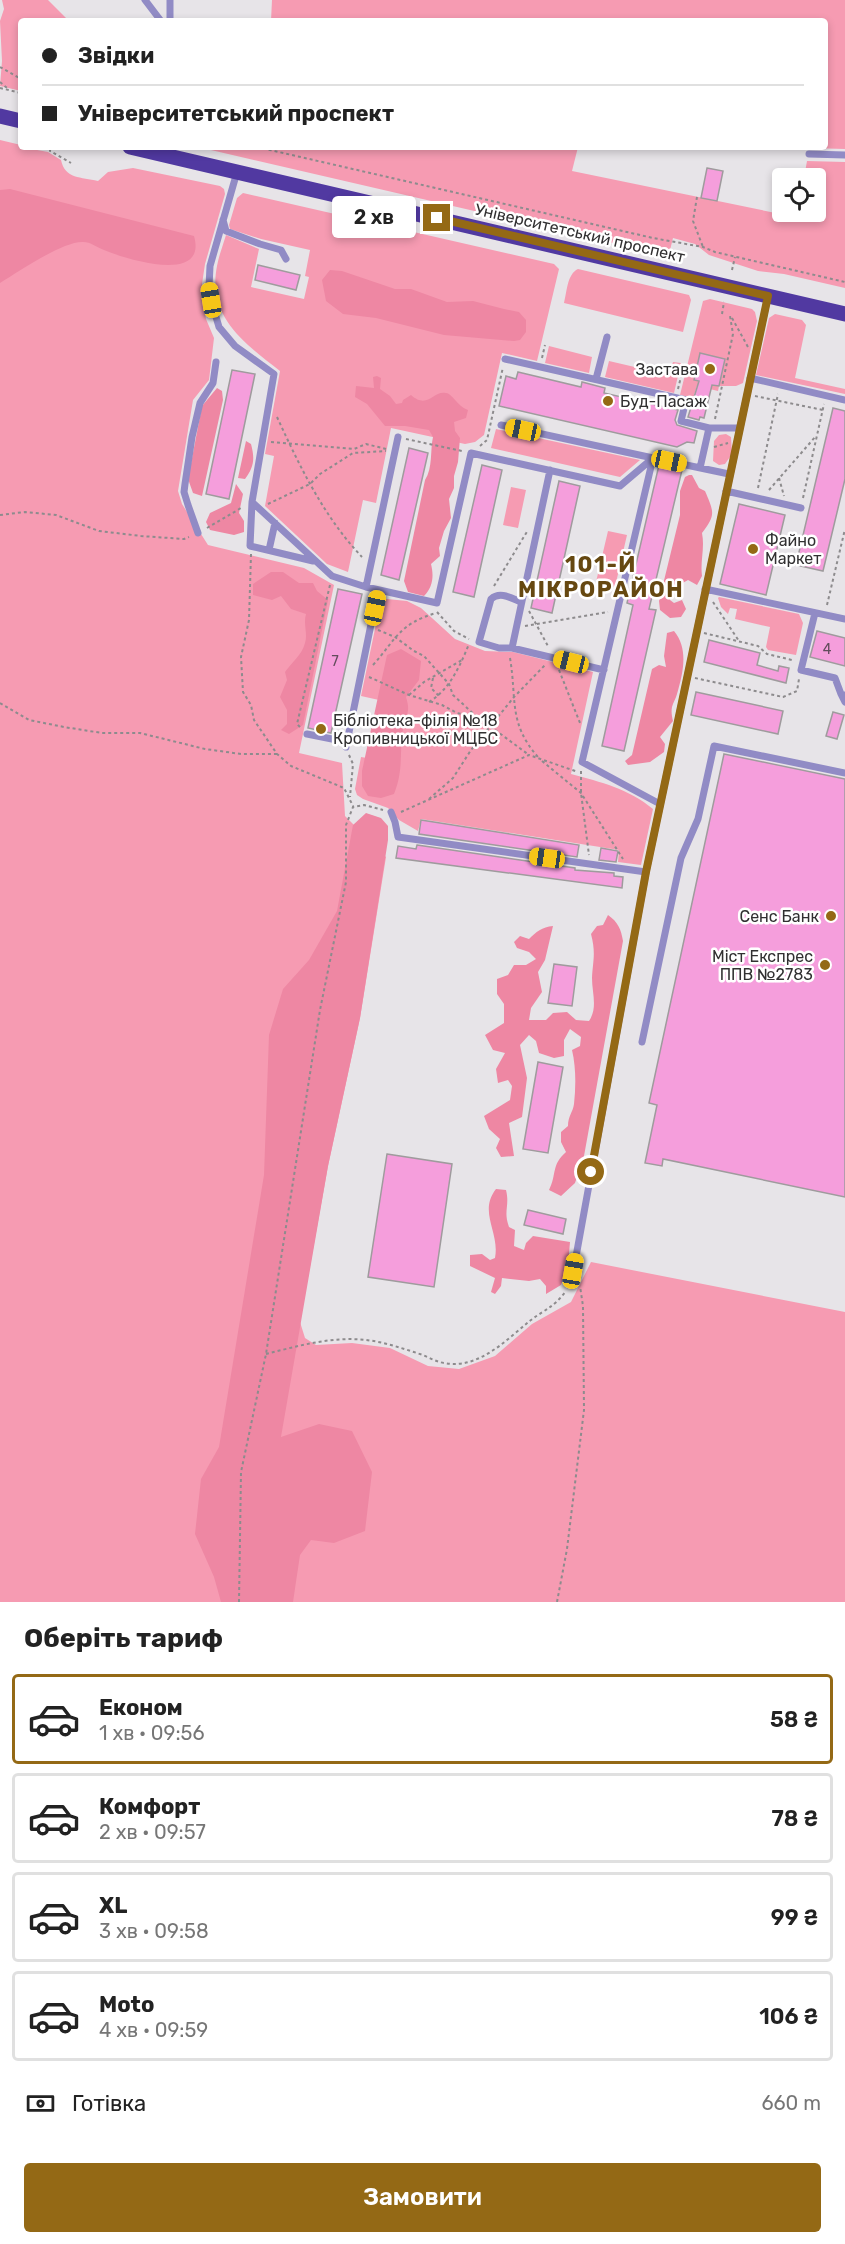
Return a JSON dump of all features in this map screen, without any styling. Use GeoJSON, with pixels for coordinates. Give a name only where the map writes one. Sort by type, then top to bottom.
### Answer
{"type":"FeatureCollection","features":[{"type":"Feature","properties":{"kind":"main road"},"geometry":{"type":"LineString","coordinates":[[0,117],[18,120]]}},
{"type":"Feature","properties":{"kind":"main road","name":"Університетський проспект"},"geometry":{"type":"LineString","coordinates":[[162,151],[237,172],[845,314]]}},
{"type":"Feature","properties":{"kind":"lane"},"geometry":{"type":"LineString","coordinates":[[146,0],[159,18]]}},
{"type":"Feature","properties":{"kind":"lane"},"geometry":{"type":"LineString","coordinates":[[170,0],[170,18]]}},
{"type":"Feature","properties":{"kind":"lane"},"geometry":{"type":"LineString","coordinates":[[809,154],[845,155]]}},
{"type":"Feature","properties":{"kind":"lane"},"geometry":{"type":"LineString","coordinates":[[237,172],[210,266],[208,286],[219,327],[235,346],[274,374],[252,502],[250,546],[315,561]]}},
{"type":"Feature","properties":{"kind":"lane"},"geometry":{"type":"LineString","coordinates":[[223,220],[226,231],[281,250],[286,259]]}},
{"type":"Feature","properties":{"kind":"lane"},"geometry":{"type":"LineString","coordinates":[[575,1283],[646,872],[768,296]]}},
{"type":"Feature","properties":{"kind":"lane"},"geometry":{"type":"LineString","coordinates":[[596,379],[607,337]]}},
{"type":"Feature","properties":{"kind":"lane"},"geometry":{"type":"LineString","coordinates":[[505,358],[676,397],[686,400],[681,421],[711,428],[739,428]]}},
{"type":"Feature","properties":{"kind":"lane"},"geometry":{"type":"LineString","coordinates":[[198,533],[184,492],[192,437],[200,403],[213,383],[216,362]]}},
{"type":"Feature","properties":{"kind":"lane"},"geometry":{"type":"LineString","coordinates":[[750,378],[845,399]]}},
{"type":"Feature","properties":{"kind":"lane"},"geometry":{"type":"LineString","coordinates":[[501,425],[729,474]]}},
{"type":"Feature","properties":{"kind":"lane"},"geometry":{"type":"LineString","coordinates":[[700,468],[711,428]]}},
{"type":"Feature","properties":{"kind":"lane"},"geometry":{"type":"LineString","coordinates":[[366,587],[398,437]]}},
{"type":"Feature","properties":{"kind":"lane"},"geometry":{"type":"LineString","coordinates":[[252,502],[332,576],[366,587],[437,603],[471,453],[620,486],[653,458]]}},
{"type":"Feature","properties":{"kind":"lane"},"geometry":{"type":"LineString","coordinates":[[653,458],[582,762],[660,804]]}},
{"type":"Feature","properties":{"kind":"lane"},"geometry":{"type":"LineString","coordinates":[[512,648],[550,470]]}},
{"type":"Feature","properties":{"kind":"lane"},"geometry":{"type":"LineString","coordinates":[[726,491],[801,508]]}},
{"type":"Feature","properties":{"kind":"lane"},"geometry":{"type":"LineString","coordinates":[[269,550],[275,523]]}},
{"type":"Feature","properties":{"kind":"lane"},"geometry":{"type":"LineString","coordinates":[[705,589],[845,620]]}},
{"type":"Feature","properties":{"kind":"lane"},"geometry":{"type":"LineString","coordinates":[[308,734],[347,745],[378,590]]}},
{"type":"Feature","properties":{"kind":"lane"},"geometry":{"type":"LineString","coordinates":[[521,602],[501,595],[491,599],[479,642],[604,670]]}},
{"type":"Feature","properties":{"kind":"lane"},"geometry":{"type":"LineString","coordinates":[[815,613],[802,667],[835,678],[845,702]]}},
{"type":"Feature","properties":{"kind":"lane"},"geometry":{"type":"LineString","coordinates":[[642,1042],[681,858],[698,819],[714,746],[845,773]]}},
{"type":"Feature","properties":{"kind":"lane"},"geometry":{"type":"LineString","coordinates":[[391,812],[398,837],[646,872]]}},
{"type":"Feature","properties":{"kind":"path"},"geometry":{"type":"LineString","coordinates":[[0,67],[18,77]]}},
{"type":"Feature","properties":{"kind":"path"},"geometry":{"type":"LineString","coordinates":[[0,82],[9,90]]}},
{"type":"Feature","properties":{"kind":"path"},"geometry":{"type":"LineString","coordinates":[[0,88],[18,92]]}},
{"type":"Feature","properties":{"kind":"path"},"geometry":{"type":"LineString","coordinates":[[50,150],[71,164]]}},
{"type":"Feature","properties":{"kind":"path"},"geometry":{"type":"LineString","coordinates":[[269,150],[653,238],[703,247],[735,257],[845,282]]}},
{"type":"Feature","properties":{"kind":"path"},"geometry":{"type":"LineString","coordinates":[[697,197],[693,221],[703,247]]}},
{"type":"Feature","properties":{"kind":"path"},"geometry":{"type":"LineString","coordinates":[[732,270],[735,257]]}},
{"type":"Feature","properties":{"kind":"path"},"geometry":{"type":"LineString","coordinates":[[722,314],[724,302]]}},
{"type":"Feature","properties":{"kind":"path"},"geometry":{"type":"LineString","coordinates":[[711,428],[733,334],[730,316],[754,358]]}},
{"type":"Feature","properties":{"kind":"path"},"geometry":{"type":"LineString","coordinates":[[540,366],[545,345]]}},
{"type":"Feature","properties":{"kind":"path"},"geometry":{"type":"LineString","coordinates":[[398,437],[471,453],[487,440],[505,358]]}},
{"type":"Feature","properties":{"kind":"path"},"geometry":{"type":"LineString","coordinates":[[676,397],[684,364]]}},
{"type":"Feature","properties":{"kind":"path"},"geometry":{"type":"LineString","coordinates":[[758,498],[780,385]]}},
{"type":"Feature","properties":{"kind":"path"},"geometry":{"type":"LineString","coordinates":[[747,394],[823,411]]}},
{"type":"Feature","properties":{"kind":"path"},"geometry":{"type":"LineString","coordinates":[[801,508],[826,395]]}},
{"type":"Feature","properties":{"kind":"path"},"geometry":{"type":"LineString","coordinates":[[270,399],[310,484],[342,537],[370,566]]}},
{"type":"Feature","properties":{"kind":"path"},"geometry":{"type":"LineString","coordinates":[[758,498],[779,478],[817,434]]}},
{"type":"Feature","properties":{"kind":"path"},"geometry":{"type":"LineString","coordinates":[[704,450],[737,440]]}},
{"type":"Feature","properties":{"kind":"path"},"geometry":{"type":"LineString","coordinates":[[262,441],[354,449],[366,444],[394,451]]}},
{"type":"Feature","properties":{"kind":"path"},"geometry":{"type":"LineString","coordinates":[[1,516],[25,512],[56,515],[99,531],[184,538],[198,533],[252,502],[265,506],[310,484],[320,474],[353,453],[394,451]]}},
{"type":"Feature","properties":{"kind":"path"},"geometry":{"type":"LineString","coordinates":[[779,478],[787,505]]}},
{"type":"Feature","properties":{"kind":"path"},"geometry":{"type":"LineString","coordinates":[[825,615],[845,529]]}},
{"type":"Feature","properties":{"kind":"path"},"geometry":{"type":"LineString","coordinates":[[239,1602],[241,1472],[266,1354],[320,1010],[346,882],[346,825],[353,807],[344,788],[291,766],[277,754],[254,720],[251,705],[243,692],[241,657],[249,620],[250,546]]}},
{"type":"Feature","properties":{"kind":"path"},"geometry":{"type":"LineString","coordinates":[[308,734],[297,724],[332,576]]}},
{"type":"Feature","properties":{"kind":"path"},"geometry":{"type":"LineString","coordinates":[[705,589],[739,642]]}},
{"type":"Feature","properties":{"kind":"path"},"geometry":{"type":"LineString","coordinates":[[437,603],[437,612],[464,637],[479,642]]}},
{"type":"Feature","properties":{"kind":"path"},"geometry":{"type":"LineString","coordinates":[[516,627],[617,611]]}},
{"type":"Feature","properties":{"kind":"path"},"geometry":{"type":"LineString","coordinates":[[437,612],[405,626],[374,664],[361,674],[457,713],[479,718]]}},
{"type":"Feature","properties":{"kind":"path"},"geometry":{"type":"LineString","coordinates":[[371,625],[424,656],[449,684],[453,695],[491,729],[529,754],[581,773]]}},
{"type":"Feature","properties":{"kind":"path"},"geometry":{"type":"LineString","coordinates":[[687,676],[783,697],[797,691],[802,667],[767,654],[758,646],[696,632]]}},
{"type":"Feature","properties":{"kind":"path"},"geometry":{"type":"LineString","coordinates":[[499,648],[510,658],[516,723],[526,743],[539,758],[581,793],[630,870]]}},
{"type":"Feature","properties":{"kind":"path"},"geometry":{"type":"LineString","coordinates":[[428,801],[453,778],[471,750],[491,729],[514,697],[552,658]]}},
{"type":"Feature","properties":{"kind":"path"},"geometry":{"type":"LineString","coordinates":[[409,694],[462,660]]}},
{"type":"Feature","properties":{"kind":"path"},"geometry":{"type":"LineString","coordinates":[[433,678],[431,688],[439,696]]}},
{"type":"Feature","properties":{"kind":"path"},"geometry":{"type":"LineString","coordinates":[[0,703],[29,720],[64,727],[102,733],[140,733],[205,749],[277,754]]}},
{"type":"Feature","properties":{"kind":"path"},"geometry":{"type":"LineString","coordinates":[[347,745],[353,764],[350,798]]}},
{"type":"Feature","properties":{"kind":"path"},"geometry":{"type":"LineString","coordinates":[[353,807],[364,805],[391,812],[402,812],[529,754]]}},
{"type":"Feature","properties":{"kind":"path"},"geometry":{"type":"LineString","coordinates":[[582,762],[581,793],[590,864]]}},
{"type":"Feature","properties":{"kind":"path"},"geometry":{"type":"LineString","coordinates":[[266,1354],[323,1341],[363,1340],[389,1344],[445,1364],[466,1363],[483,1357],[533,1318],[555,1305],[575,1283],[583,1305],[584,1410],[567,1549],[557,1602]]}},
{"type":"Feature","properties":{"kind":"shaded area"},"geometry":{"type":"Polygon","coordinates":[[[2,0],[48,0],[66,18],[18,18],[18,90],[0,86],[2,61],[0,21],[4,9],[2,0]]]}},
{"type":"Feature","properties":{"kind":"shaded area"},"geometry":{"type":"Polygon","coordinates":[[[272,0],[845,0],[845,149],[828,149],[828,18],[271,18],[272,0]]]}},
{"type":"Feature","properties":{"kind":"shaded area"},"geometry":{"type":"Polygon","coordinates":[[[0,140],[18,144],[18,150],[48,152],[61,160],[66,171],[80,178],[98,181],[108,172],[133,168],[220,186],[224,189],[225,194],[205,264],[202,284],[206,319],[214,338],[209,380],[193,400],[178,491],[182,504],[208,545],[304,568],[334,585],[299,753],[342,763],[345,816],[386,857],[360,1018],[328,1166],[300,1322],[305,1338],[316,1345],[352,1343],[390,1348],[428,1366],[459,1369],[495,1356],[532,1324],[571,1302],[591,1262],[845,1312],[845,1602],[0,1602],[0,140]]]}},
{"type":"Feature","properties":{"kind":"shaded area"},"geometry":{"type":"Polygon","coordinates":[[[211,150],[577,150],[572,171],[772,212],[772,222],[826,222],[826,168],[806,168],[807,161],[845,162],[845,288],[784,274],[758,271],[709,255],[695,244],[673,238],[670,250],[652,252],[211,150]]]}},
{"type":"Feature","properties":{"kind":"shaded area"},"geometry":{"type":"Polygon","coordinates":[[[10,189],[194,236],[195,251],[189,260],[162,265],[129,258],[89,243],[74,243],[41,258],[0,283],[0,190],[10,189]]]}},
{"type":"Feature","properties":{"kind":"shaded area"},"geometry":{"type":"Polygon","coordinates":[[[243,193],[554,264],[559,269],[537,361],[502,353],[484,435],[475,442],[465,444],[391,428],[376,503],[363,500],[348,572],[327,564],[265,506],[274,456],[265,454],[280,371],[242,339],[223,314],[215,284],[217,266],[226,235],[259,249],[251,287],[304,299],[309,277],[305,276],[310,250],[261,239],[230,229],[229,225],[237,198],[243,193]]]}},
{"type":"Feature","properties":{"kind":"shaded area"},"geometry":{"type":"Polygon","coordinates":[[[578,269],[689,295],[691,300],[683,332],[564,303],[570,279],[574,271],[578,269]]]}},
{"type":"Feature","properties":{"kind":"shaded area"},"geometry":{"type":"Polygon","coordinates":[[[330,270],[342,271],[395,289],[411,289],[447,302],[473,301],[519,312],[526,320],[526,332],[520,340],[514,341],[444,335],[376,318],[343,314],[326,301],[322,280],[330,270]]]}},
{"type":"Feature","properties":{"kind":"shaded area"},"geometry":{"type":"Polygon","coordinates":[[[710,299],[752,309],[755,312],[757,321],[743,383],[736,386],[719,386],[718,391],[697,386],[693,398],[680,395],[703,301],[710,299]]]}},
{"type":"Feature","properties":{"kind":"shaded area"},"geometry":{"type":"Polygon","coordinates":[[[775,314],[802,320],[806,325],[795,378],[845,389],[845,394],[756,375],[769,318],[775,314]]]}},
{"type":"Feature","properties":{"kind":"shaded area"},"geometry":{"type":"Polygon","coordinates":[[[549,346],[592,357],[589,373],[545,363],[549,346]]]}},
{"type":"Feature","properties":{"kind":"shaded area"},"geometry":{"type":"Polygon","coordinates":[[[609,361],[669,375],[673,362],[681,363],[674,393],[605,377],[609,361]]]}},
{"type":"Feature","properties":{"kind":"shaded area"},"geometry":{"type":"Polygon","coordinates":[[[373,377],[381,378],[380,389],[396,404],[402,403],[411,395],[422,401],[437,394],[446,393],[468,410],[466,418],[454,422],[455,431],[460,438],[454,488],[449,499],[451,518],[439,548],[440,556],[431,564],[432,581],[424,596],[408,592],[404,581],[425,480],[428,475],[433,437],[429,430],[405,426],[385,426],[367,404],[355,397],[356,386],[374,388],[373,377]]]}},
{"type":"Feature","properties":{"kind":"shaded area"},"geometry":{"type":"Polygon","coordinates":[[[217,388],[222,391],[223,400],[202,496],[193,493],[188,479],[202,406],[217,388]]]}},
{"type":"Feature","properties":{"kind":"shaded area"},"geometry":{"type":"Polygon","coordinates":[[[496,429],[640,460],[620,477],[491,448],[496,429]]]}},
{"type":"Feature","properties":{"kind":"shaded area"},"geometry":{"type":"Polygon","coordinates":[[[726,434],[731,437],[732,454],[725,464],[719,465],[713,461],[714,441],[719,435],[726,434]]]}},
{"type":"Feature","properties":{"kind":"shaded area"},"geometry":{"type":"Polygon","coordinates":[[[246,441],[251,444],[253,459],[252,467],[245,479],[238,478],[246,441]]]}},
{"type":"Feature","properties":{"kind":"shaded area"},"geometry":{"type":"Polygon","coordinates":[[[692,475],[699,488],[705,491],[712,513],[710,522],[702,533],[702,576],[697,585],[688,580],[672,589],[670,600],[674,603],[682,600],[686,609],[681,617],[670,618],[660,610],[659,601],[680,515],[680,491],[685,477],[692,475]]]}},
{"type":"Feature","properties":{"kind":"shaded area"},"geometry":{"type":"Polygon","coordinates":[[[236,484],[243,494],[239,513],[244,521],[244,532],[234,535],[210,530],[206,522],[210,513],[231,503],[236,484]]]}},
{"type":"Feature","properties":{"kind":"shaded area"},"geometry":{"type":"Polygon","coordinates":[[[511,487],[526,490],[518,528],[503,525],[511,487]]]}},
{"type":"Feature","properties":{"kind":"shaded area"},"geometry":{"type":"Polygon","coordinates":[[[608,531],[627,535],[615,587],[596,582],[608,531]]]}},
{"type":"Feature","properties":{"kind":"shaded area"},"geometry":{"type":"Polygon","coordinates":[[[271,572],[283,572],[299,583],[313,583],[317,591],[328,600],[303,725],[289,734],[281,730],[287,724],[287,710],[280,697],[287,680],[285,672],[304,647],[306,614],[291,609],[281,596],[272,600],[253,595],[253,584],[271,572]]]}},
{"type":"Feature","properties":{"kind":"shaded area"},"geometry":{"type":"Polygon","coordinates":[[[719,597],[799,614],[803,623],[796,655],[768,650],[766,647],[770,627],[735,619],[737,609],[730,608],[728,614],[721,607],[719,597]]]}},
{"type":"Feature","properties":{"kind":"shaded area"},"geometry":{"type":"Polygon","coordinates":[[[387,599],[407,601],[421,608],[455,639],[485,651],[513,652],[593,672],[571,774],[624,791],[653,809],[641,865],[618,862],[619,850],[421,819],[418,831],[399,820],[388,808],[357,795],[355,789],[361,757],[367,758],[379,700],[361,696],[380,605],[387,599]]]}},
{"type":"Feature","properties":{"kind":"shaded area"},"geometry":{"type":"Polygon","coordinates":[[[674,631],[682,645],[683,670],[672,707],[673,721],[660,737],[665,744],[664,752],[650,762],[628,765],[625,761],[632,755],[652,669],[659,665],[666,667],[664,656],[667,633],[674,631]]]}},
{"type":"Feature","properties":{"kind":"shaded area"},"geometry":{"type":"Polygon","coordinates":[[[401,649],[421,661],[419,680],[406,697],[408,710],[403,729],[399,777],[394,794],[381,798],[368,796],[362,786],[362,771],[387,655],[401,649]]]}},
{"type":"Feature","properties":{"kind":"shaded area"},"geometry":{"type":"Polygon","coordinates":[[[366,813],[381,818],[388,826],[388,840],[360,1018],[328,1166],[281,1437],[319,1424],[352,1431],[372,1472],[365,1531],[334,1543],[311,1540],[300,1555],[293,1602],[221,1602],[214,1577],[195,1534],[201,1479],[219,1447],[264,1175],[269,1035],[283,989],[309,960],[337,911],[353,825],[366,813]]]}},
{"type":"Feature","properties":{"kind":"shaded area"},"geometry":{"type":"Polygon","coordinates":[[[608,915],[618,926],[623,941],[584,1156],[575,1183],[561,1196],[549,1190],[558,1161],[566,1152],[561,1142],[561,1132],[568,1126],[573,1107],[575,1077],[572,1050],[580,1046],[581,1037],[570,1029],[564,1040],[564,1056],[554,1058],[539,1053],[536,1041],[529,1035],[520,1045],[527,1078],[522,1117],[509,1123],[514,1156],[501,1157],[496,1148],[500,1139],[489,1129],[484,1116],[510,1100],[512,1086],[508,1080],[498,1083],[496,1069],[505,1053],[493,1050],[485,1035],[504,1023],[504,1004],[497,994],[497,979],[508,975],[514,965],[526,965],[536,959],[529,952],[517,948],[514,942],[520,936],[529,939],[540,930],[553,926],[545,960],[538,972],[542,992],[531,1008],[529,1020],[546,1020],[553,1013],[567,1012],[576,1020],[589,1021],[594,1006],[592,978],[594,952],[591,934],[597,926],[603,925],[608,915]]]}},
{"type":"Feature","properties":{"kind":"shaded area"},"geometry":{"type":"Polygon","coordinates":[[[496,1189],[506,1190],[507,1221],[509,1227],[515,1230],[514,1246],[524,1250],[526,1243],[533,1236],[570,1242],[568,1265],[561,1285],[546,1294],[546,1286],[540,1279],[529,1281],[502,1278],[501,1286],[495,1294],[491,1292],[495,1278],[470,1266],[470,1255],[482,1254],[490,1260],[495,1258],[495,1239],[489,1206],[496,1189]]]}},
{"type":"Feature","properties":{"kind":"building"},"geometry":{"type":"Polygon","coordinates":[[[707,168],[723,171],[717,201],[701,198],[707,168]]]}},
{"type":"Feature","properties":{"kind":"building"},"geometry":{"type":"Polygon","coordinates":[[[258,265],[300,275],[296,290],[255,280],[258,265]]]}},
{"type":"Feature","properties":{"kind":"building"},"geometry":{"type":"Polygon","coordinates":[[[700,353],[725,359],[719,386],[712,385],[704,418],[700,417],[699,420],[688,417],[699,381],[694,380],[700,353]]]}},
{"type":"Feature","properties":{"kind":"building"},"geometry":{"type":"Polygon","coordinates":[[[232,370],[255,374],[229,499],[206,494],[232,370]]]}},
{"type":"Feature","properties":{"kind":"building"},"geometry":{"type":"Polygon","coordinates":[[[518,372],[581,387],[582,382],[605,388],[604,393],[678,410],[675,420],[677,425],[697,431],[694,443],[687,442],[677,447],[499,406],[506,376],[516,379],[518,372]]]}},
{"type":"Feature","properties":{"kind":"building"},"geometry":{"type":"Polygon","coordinates":[[[833,408],[845,411],[845,479],[823,571],[796,565],[833,408]]]}},
{"type":"Feature","properties":{"kind":"building"},"geometry":{"type":"Polygon","coordinates":[[[409,448],[428,453],[399,580],[381,575],[409,448]]]}},
{"type":"Feature","properties":{"kind":"building"},"geometry":{"type":"Polygon","coordinates":[[[482,465],[502,470],[474,597],[453,592],[482,465]]]}},
{"type":"Feature","properties":{"kind":"building"},"geometry":{"type":"Polygon","coordinates":[[[659,465],[682,470],[649,609],[656,610],[624,751],[602,746],[633,605],[627,603],[659,465]]]}},
{"type":"Feature","properties":{"kind":"building"},"geometry":{"type":"Polygon","coordinates":[[[559,481],[580,486],[552,613],[531,608],[559,481]]]}},
{"type":"Feature","properties":{"kind":"building","name":"Файно Маркет"},"geometry":{"type":"Polygon","coordinates":[[[739,504],[785,515],[766,595],[720,584],[739,504]]]}},
{"type":"Feature","properties":{"kind":"building"},"geometry":{"type":"Polygon","coordinates":[[[338,589],[362,594],[331,733],[308,728],[338,589]]]}},
{"type":"Feature","properties":{"kind":"building"},"geometry":{"type":"Polygon","coordinates":[[[817,631],[845,638],[845,666],[810,657],[817,631]]]}},
{"type":"Feature","properties":{"kind":"building"},"geometry":{"type":"Polygon","coordinates":[[[709,640],[760,653],[757,665],[778,671],[779,666],[789,668],[786,683],[704,662],[709,640]]]}},
{"type":"Feature","properties":{"kind":"building"},"geometry":{"type":"Polygon","coordinates":[[[696,692],[783,711],[778,734],[691,715],[696,692]]]}},
{"type":"Feature","properties":{"kind":"building"},"geometry":{"type":"Polygon","coordinates":[[[833,712],[844,715],[837,739],[826,736],[833,712]]]}},
{"type":"Feature","properties":{"kind":"building"},"geometry":{"type":"Polygon","coordinates":[[[724,754],[845,779],[845,1197],[663,1159],[662,1166],[645,1163],[657,1105],[649,1103],[724,754]]]}},
{"type":"Feature","properties":{"kind":"building"},"geometry":{"type":"Polygon","coordinates":[[[421,820],[579,845],[577,857],[419,834],[421,820]]]}},
{"type":"Feature","properties":{"kind":"building"},"geometry":{"type":"Polygon","coordinates":[[[417,845],[575,868],[575,870],[614,873],[614,876],[623,877],[622,888],[396,858],[398,846],[416,849],[417,845]]]}},
{"type":"Feature","properties":{"kind":"building"},"geometry":{"type":"Polygon","coordinates":[[[601,848],[618,851],[616,862],[599,860],[601,848]]]}},
{"type":"Feature","properties":{"kind":"building"},"geometry":{"type":"Polygon","coordinates":[[[554,964],[577,967],[572,1006],[548,1003],[554,964]]]}},
{"type":"Feature","properties":{"kind":"building"},"geometry":{"type":"Polygon","coordinates":[[[538,1062],[563,1067],[548,1153],[523,1149],[538,1062]]]}},
{"type":"Feature","properties":{"kind":"building"},"geometry":{"type":"Polygon","coordinates":[[[387,1154],[452,1164],[434,1287],[368,1277],[387,1154]]]}},
{"type":"Feature","properties":{"kind":"building"},"geometry":{"type":"Polygon","coordinates":[[[528,1210],[566,1219],[563,1234],[524,1225],[528,1210]]]}},
{"type":"Feature","properties":{"kind":"place","name":"Застава"},"geometry":{"type":"Point","coordinates":[710,369]}},
{"type":"Feature","properties":{"kind":"place","name":"Буд-Пасаж"},"geometry":{"type":"Point","coordinates":[608,401]}},
{"type":"Feature","properties":{"kind":"place","name":"Файно Маркет"},"geometry":{"type":"Point","coordinates":[753,549]}},
{"type":"Feature","properties":{"kind":"place","name":"Бібліотека-філія №18 Кропивницької МЦБС"},"geometry":{"type":"Point","coordinates":[321,729]}},
{"type":"Feature","properties":{"kind":"place","name":"Сенс Банк"},"geometry":{"type":"Point","coordinates":[831,916]}},
{"type":"Feature","properties":{"kind":"place","name":"Міст Експрес ППВ №2783"},"geometry":{"type":"Point","coordinates":[825,965]}},
{"type":"Feature","properties":{"kind":"district","name":"101-Й МІКРОРАЙОН"},"geometry":{"type":"Point","coordinates":[601,576]}},
{"type":"Feature","properties":{"kind":"route"},"geometry":{"type":"LineString","coordinates":[[437,218],[768,296],[646,872],[591,1172]]}}]}
